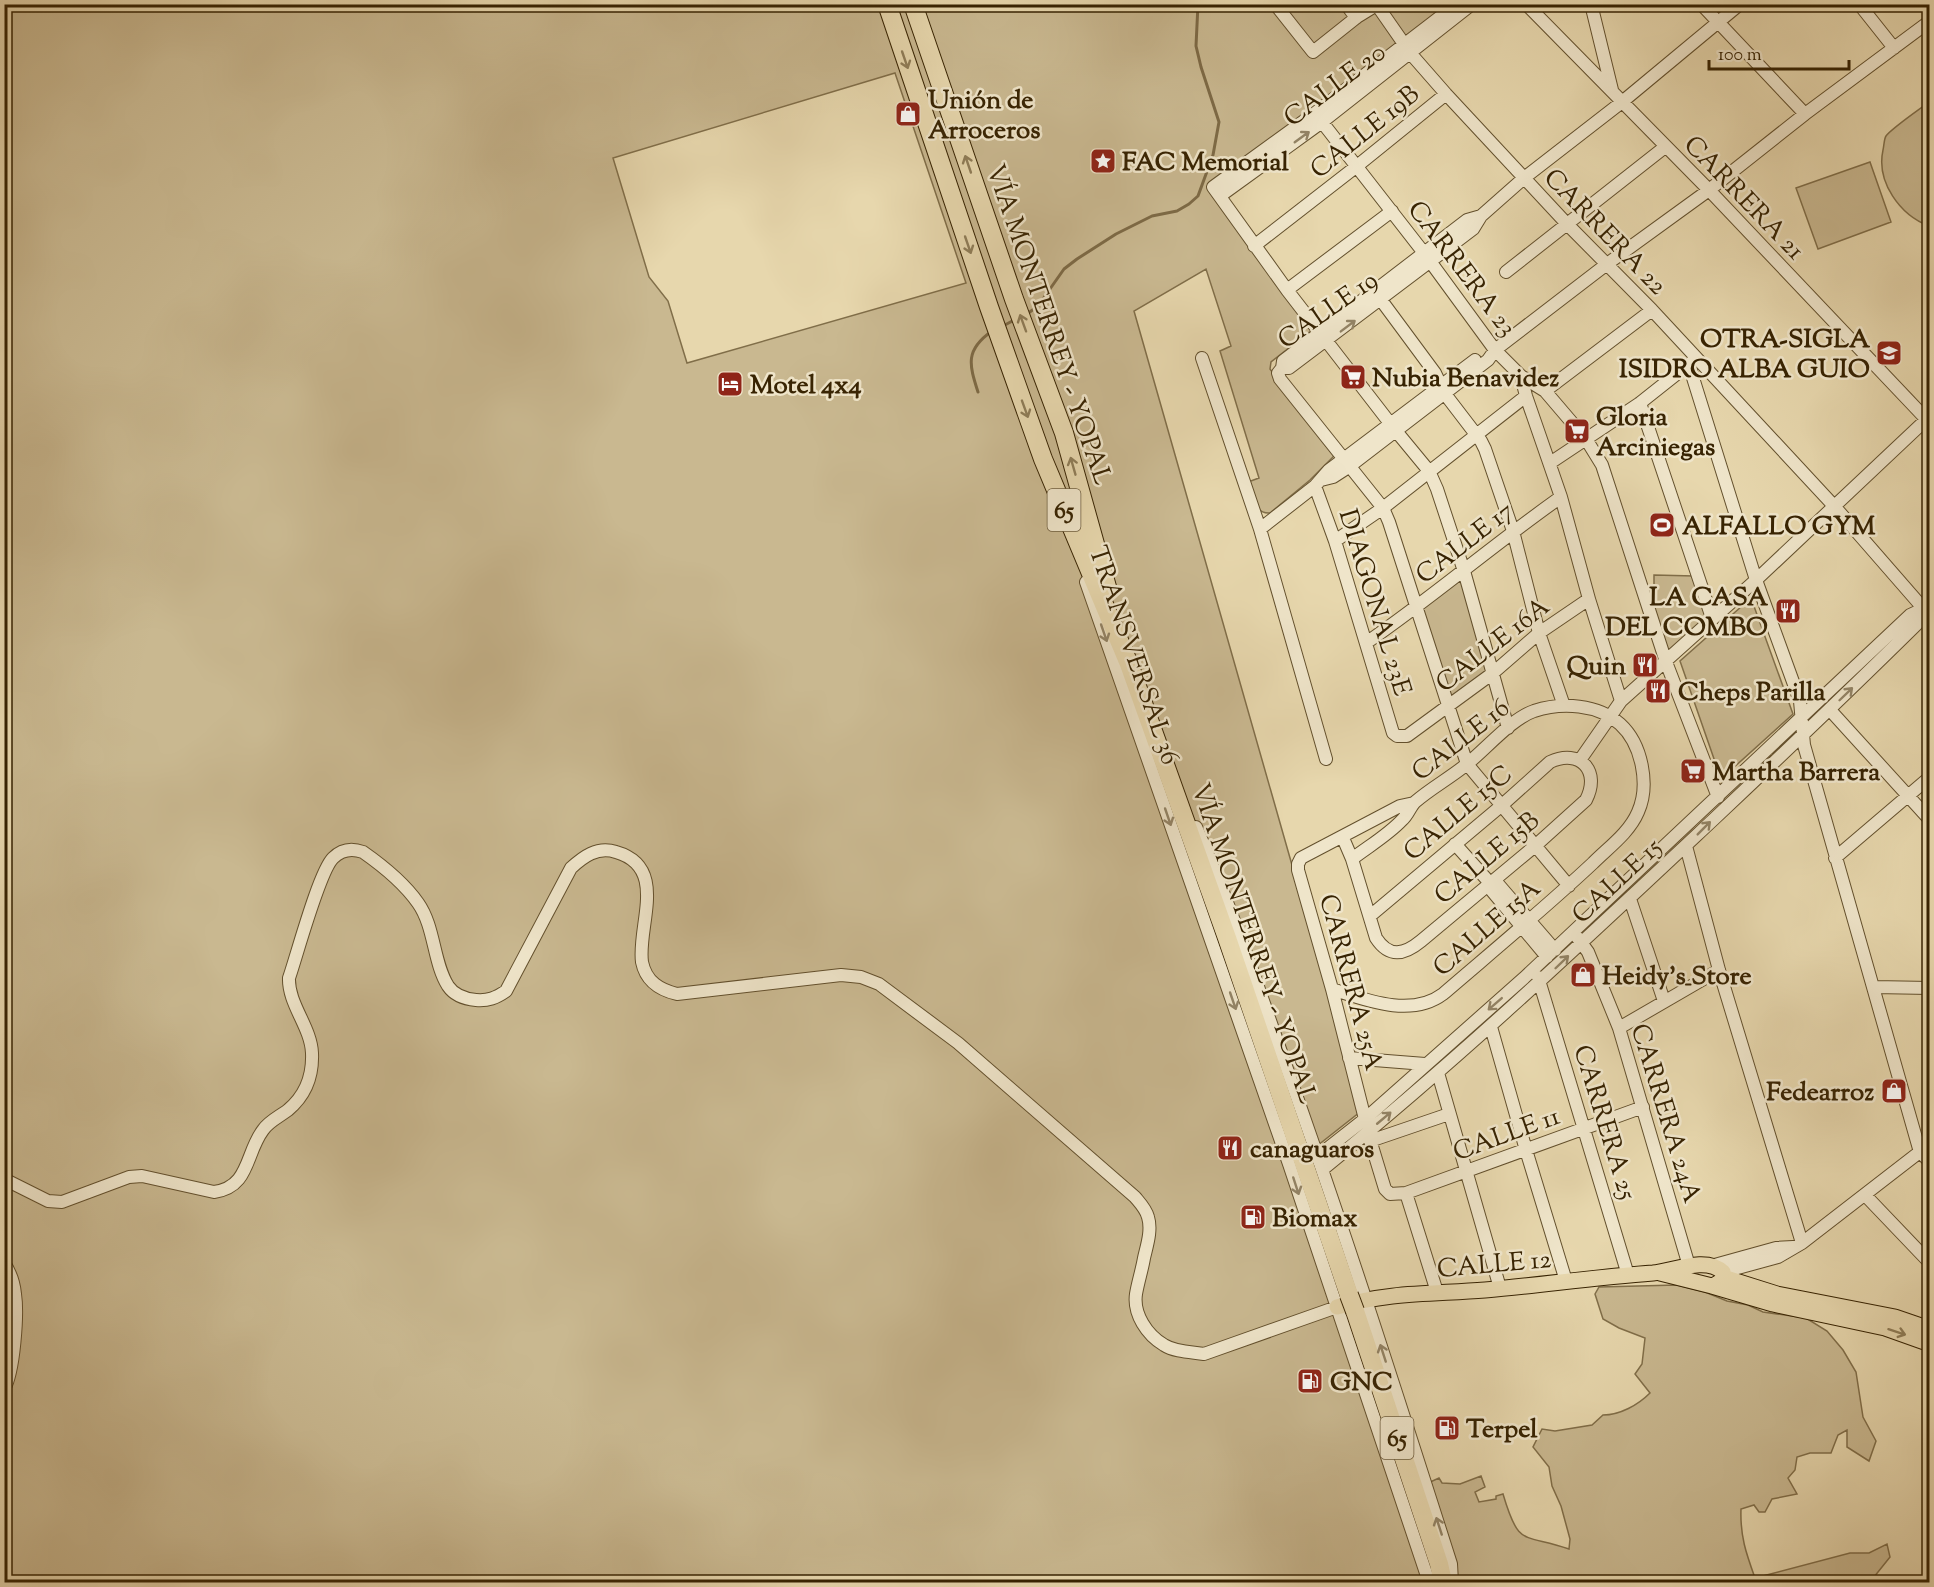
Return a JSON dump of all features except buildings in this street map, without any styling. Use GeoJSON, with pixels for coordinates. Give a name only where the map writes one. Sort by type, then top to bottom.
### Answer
{"type":"FeatureCollection","features":[{"type":"Feature","properties":{"kind":"highway","name":"VÍA MONTERREY - YOPAL"},"geometry":{"type":"LineString","coordinates":[[887,4],[1043,459],[1129,664],[1227,938],[1352,1303],[1443,1582]]}},
{"type":"Feature","properties":{"kind":"highway","name":"VÍA MONTERREY - YOPAL"},"geometry":{"type":"LineString","coordinates":[[913,4],[1014,299],[1064,433],[1129,664]]}},
{"type":"Feature","properties":{"kind":"main road","name":"CALLE 12"},"geometry":{"type":"LineString","coordinates":[[1352,1303],[1437,1292],[1657,1272],[1689,1266],[1717,1275]]}},
{"type":"Feature","properties":{"kind":"main road"},"geometry":{"type":"LineString","coordinates":[[1657,1272],[1717,1275],[1777,1294],[1895,1317],[1929,1329]]}},
{"type":"Feature","properties":{"kind":"main road"},"geometry":{"type":"LineString","coordinates":[[1717,1275],[1773,1304],[1885,1328],[1929,1344]]}},
{"type":"Feature","properties":{"kind":"street"},"geometry":{"type":"LineString","coordinates":[[1275,4],[1313,52],[1356,18],[1378,4]]}},
{"type":"Feature","properties":{"kind":"street"},"geometry":{"type":"LineString","coordinates":[[1346,4],[1356,18]]}},
{"type":"Feature","properties":{"kind":"street","name":"CARRERA 22"},"geometry":{"type":"LineString","coordinates":[[1378,4],[1408,50],[1446,94],[1567,224],[1652,310],[1693,362],[1835,507],[1927,609]]}},
{"type":"Feature","properties":{"kind":"street"},"geometry":{"type":"LineString","coordinates":[[1408,50],[1457,4]]}},
{"type":"Feature","properties":{"kind":"street","name":"CALLE 20"},"geometry":{"type":"LineString","coordinates":[[1254,246],[1217,191],[1473,4]]}},
{"type":"Feature","properties":{"kind":"street","name":"CARRERA 21"},"geometry":{"type":"LineString","coordinates":[[1526,4],[1709,190],[1928,419]]}},
{"type":"Feature","properties":{"kind":"street"},"geometry":{"type":"LineString","coordinates":[[1591,4],[1612,91]]}},
{"type":"Feature","properties":{"kind":"street"},"geometry":{"type":"LineString","coordinates":[[1701,4],[1805,114]]}},
{"type":"Feature","properties":{"kind":"street","name":"CALLE 19"},"geometry":{"type":"LineString","coordinates":[[1347,462],[1280,379],[1278,373],[1282,368],[1289,368],[1323,336],[1427,257],[1473,229],[1481,216],[1524,178],[1622,102],[1740,4]]}},
{"type":"Feature","properties":{"kind":"street"},"geometry":{"type":"LineString","coordinates":[[1859,4],[1894,48]]}},
{"type":"Feature","properties":{"kind":"street"},"geometry":{"type":"LineString","coordinates":[[1260,529],[1318,483],[1329,470],[1347,462],[1393,428],[1443,390],[1484,354],[1495,350],[1607,264],[1709,190],[1929,21]]}},
{"type":"Feature","properties":{"kind":"street","name":"CALLE 19B"},"geometry":{"type":"LineString","coordinates":[[1254,246],[1358,166],[1446,94]]}},
{"type":"Feature","properties":{"kind":"street","name":"CARRERA 23"},"geometry":{"type":"LineString","coordinates":[[1319,117],[1495,350],[1521,376],[1545,391],[1586,439],[1602,465],[1666,662],[1718,797]]}},
{"type":"Feature","properties":{"kind":"street"},"geometry":{"type":"LineString","coordinates":[[1506,272],[1665,147]]}},
{"type":"Feature","properties":{"kind":"street"},"geometry":{"type":"LineString","coordinates":[[1287,290],[1392,211]]}},
{"type":"Feature","properties":{"kind":"street"},"geometry":{"type":"LineString","coordinates":[[1254,246],[1393,428],[1429,471],[1464,571],[1508,728]]}},
{"type":"Feature","properties":{"kind":"street","name":"CALLE 19"},"geometry":{"type":"LineString","coordinates":[[1323,336],[1381,300],[1427,257]]}},
{"type":"Feature","properties":{"kind":"street"},"geometry":{"type":"LineString","coordinates":[[1381,300],[1435,373],[1443,390],[1485,449],[1513,531],[1539,633],[1564,706]]}},
{"type":"Feature","properties":{"kind":"street"},"geometry":{"type":"LineString","coordinates":[[1545,391],[1652,310]]}},
{"type":"Feature","properties":{"kind":"street"},"geometry":{"type":"LineString","coordinates":[[1202,358],[1260,529],[1326,759]]}},
{"type":"Feature","properties":{"kind":"street"},"geometry":{"type":"LineString","coordinates":[[1550,463],[1640,402],[1693,362],[1756,580],[1800,701],[1803,737],[1835,858],[1929,1162]]}},
{"type":"Feature","properties":{"kind":"street"},"geometry":{"type":"LineString","coordinates":[[1521,376],[1561,497],[1589,599],[1621,701]]}},
{"type":"Feature","properties":{"kind":"street"},"geometry":{"type":"LineString","coordinates":[[1335,541],[1383,508],[1526,396]]}},
{"type":"Feature","properties":{"kind":"street"},"geometry":{"type":"LineString","coordinates":[[1640,402],[1712,618]]}},
{"type":"Feature","properties":{"kind":"street"},"geometry":{"type":"LineString","coordinates":[[1580,760],[1621,701],[1756,580],[1928,419]]}},
{"type":"Feature","properties":{"kind":"street","name":"TRANSVERSAL 36"},"geometry":{"type":"LineString","coordinates":[[1043,459],[1222,971],[1451,1564],[1452,1582]]}},
{"type":"Feature","properties":{"kind":"street"},"geometry":{"type":"LineString","coordinates":[[1347,462],[1383,508],[1467,764],[1569,886]]}},
{"type":"Feature","properties":{"kind":"street","name":"DIAGONAL 23E"},"geometry":{"type":"LineString","coordinates":[[1318,483],[1393,733]]}},
{"type":"Feature","properties":{"kind":"street","name":"CALLE 17"},"geometry":{"type":"LineString","coordinates":[[1366,643],[1417,608],[1513,531],[1561,497]]}},
{"type":"Feature","properties":{"kind":"street","name":"CALLE 16A"},"geometry":{"type":"LineString","coordinates":[[1393,733],[1402,738],[1407,736],[1493,673],[1539,633],[1589,599]]}},
{"type":"Feature","properties":{"kind":"street","name":"CALLE 15"},"geometry":{"type":"LineString","coordinates":[[1323,1169],[1369,1137],[1541,982],[1803,737],[1917,624],[1927,609]]}},
{"type":"Feature","properties":{"kind":"street","name":"CALLE 15"},"geometry":{"type":"LineString","coordinates":[[1318,1156],[1365,1119],[1533,970],[1910,615],[1927,609]]}},
{"type":"Feature","properties":{"kind":"street","name":"CALLE 16"},"geometry":{"type":"LineString","coordinates":[[1352,859],[1402,820],[1414,803],[1467,764],[1508,728],[1533,711],[1564,706],[1593,709],[1610,716]]}},
{"type":"Feature","properties":{"kind":"street"},"geometry":{"type":"LineString","coordinates":[[1830,710],[1929,820]]}},
{"type":"Feature","properties":{"kind":"street","name":"CALLE 15A"},"geometry":{"type":"LineString","coordinates":[[1332,989],[1381,1003],[1411,1006],[1433,1001],[1569,886],[1626,831],[1638,812],[1644,789],[1642,765],[1634,741],[1610,716]]}},
{"type":"Feature","properties":{"kind":"street","name":"TRANSVERSAL 36"},"geometry":{"type":"LineString","coordinates":[[1157,741],[1218,876],[1323,1169],[1352,1303],[1429,1582]]}},
{"type":"Feature","properties":{"kind":"street","name":"CALLE 15C"},"geometry":{"type":"LineString","coordinates":[[1370,916],[1550,762],[1558,758],[1570,757],[1580,760]]}},
{"type":"Feature","properties":{"kind":"street","name":"CALLE 15B"},"geometry":{"type":"LineString","coordinates":[[1370,916],[1376,938],[1382,948],[1392,952],[1411,950],[1586,800],[1591,780],[1586,765],[1580,760]]}},
{"type":"Feature","properties":{"kind":"street"},"geometry":{"type":"LineString","coordinates":[[1835,858],[1929,777]]}},
{"type":"Feature","properties":{"kind":"street"},"geometry":{"type":"LineString","coordinates":[[1370,916],[1343,838],[1400,806],[1414,803]]}},
{"type":"Feature","properties":{"kind":"street","name":"CARRERA 25A"},"geometry":{"type":"LineString","coordinates":[[1343,838],[1301,858],[1298,870],[1332,989],[1365,1119]]}},
{"type":"Feature","properties":{"kind":"street"},"geometry":{"type":"LineString","coordinates":[[1455,844],[1490,883],[1492,891],[1525,923],[1551,953]]}},
{"type":"Feature","properties":{"kind":"street"},"geometry":{"type":"LineString","coordinates":[[1686,846],[1798,1245]]}},
{"type":"Feature","properties":{"kind":"street"},"geometry":{"type":"LineString","coordinates":[[4,1179],[48,1201],[62,1202],[129,1177],[142,1176],[214,1192],[223,1191],[234,1185],[242,1175],[260,1133],[301,1098],[308,1085],[312,1053],[310,1041],[291,992],[289,978],[326,868],[339,853],[346,850],[363,852],[405,888],[418,903],[427,920],[448,986],[460,997],[480,1000],[498,997],[506,991],[571,868],[585,855],[613,850],[629,856],[644,876],[647,889],[642,962],[649,979],[661,990],[677,994],[841,975],[861,977],[879,984],[958,1043],[1135,1197],[1148,1215],[1149,1227],[1149,1238],[1136,1296],[1137,1311],[1143,1325],[1165,1346],[1204,1354],[1352,1303]]}},
{"type":"Feature","properties":{"kind":"street"},"geometry":{"type":"LineString","coordinates":[[1630,898],[1664,1001]]}},
{"type":"Feature","properties":{"kind":"street","name":"CARRERA 24A"},"geometry":{"type":"LineString","coordinates":[[1573,933],[1588,952],[1619,1028],[1689,1266]]}},
{"type":"Feature","properties":{"kind":"street","name":"CARRERA 25"},"geometry":{"type":"LineString","coordinates":[[1533,970],[1541,982],[1628,1275]]}},
{"type":"Feature","properties":{"kind":"street"},"geometry":{"type":"LineString","coordinates":[[1619,1028],[1719,970]]}},
{"type":"Feature","properties":{"kind":"street"},"geometry":{"type":"LineString","coordinates":[[1874,987],[1929,988]]}},
{"type":"Feature","properties":{"kind":"street"},"geometry":{"type":"LineString","coordinates":[[1491,1027],[1566,1281]]}},
{"type":"Feature","properties":{"kind":"street"},"geometry":{"type":"LineString","coordinates":[[1443,1049],[1451,1062]]}},
{"type":"Feature","properties":{"kind":"street"},"geometry":{"type":"LineString","coordinates":[[1349,1058],[1425,1064]]}},
{"type":"Feature","properties":{"kind":"street"},"geometry":{"type":"LineString","coordinates":[[1438,1073],[1500,1288]]}},
{"type":"Feature","properties":{"kind":"street","name":"CALLE 11"},"geometry":{"type":"LineString","coordinates":[[1369,1137],[1385,1189],[1390,1194],[1406,1192],[1466,1172],[1643,1107]]}},
{"type":"Feature","properties":{"kind":"street"},"geometry":{"type":"LineString","coordinates":[[1369,1137],[1449,1114]]}},
{"type":"Feature","properties":{"kind":"street"},"geometry":{"type":"LineString","coordinates":[[1717,1275],[1778,1257],[1798,1245],[1925,1148]]}},
{"type":"Feature","properties":{"kind":"street"},"geometry":{"type":"LineString","coordinates":[[1406,1192],[1437,1292]]}},
{"type":"Feature","properties":{"kind":"street"},"geometry":{"type":"LineString","coordinates":[[1865,1194],[1929,1263]]}},
{"type":"Feature","properties":{"kind":"street"},"geometry":{"type":"LineString","coordinates":[[4,1263],[15,1294],[16,1315],[11,1370],[4,1389]]}},
{"type":"Feature","properties":{"kind":"shaded area"},"geometry":{"type":"Polygon","coordinates":[[[5,5],[1464,5],[1215,194],[1312,330],[1271,362],[1270,369],[1335,455],[1310,480],[1270,513],[1260,510],[1254,503],[1248,482],[1259,478],[1220,351],[1231,346],[1206,269],[1134,311],[1360,1112],[1303,1157],[1415,1489],[1439,1478],[1442,1483],[1460,1484],[1481,1476],[1485,1487],[1475,1492],[1479,1502],[1496,1499],[1496,1496],[1503,1494],[1513,1523],[1524,1536],[1569,1549],[1570,1539],[1561,1506],[1552,1486],[1549,1467],[1533,1447],[1542,1429],[1555,1431],[1592,1425],[1603,1415],[1628,1409],[1650,1393],[1635,1374],[1642,1364],[1645,1338],[1603,1319],[1595,1294],[1599,1287],[1677,1285],[1705,1292],[1727,1301],[1748,1305],[1763,1312],[1806,1318],[1827,1331],[1843,1350],[1856,1372],[1863,1417],[1876,1441],[1869,1461],[1847,1447],[1847,1430],[1838,1435],[1831,1453],[1810,1453],[1797,1457],[1795,1470],[1788,1478],[1797,1494],[1772,1499],[1765,1512],[1759,1512],[1754,1505],[1741,1509],[1742,1528],[1746,1552],[1755,1578],[1850,1553],[1869,1553],[1887,1544],[1890,1557],[1870,1582],[5,1582],[5,5]],[[895,73],[613,158],[649,277],[668,301],[687,363],[966,283],[895,73]]]}},
{"type":"Feature","properties":{"kind":"shaded area"},"geometry":{"type":"Polygon","coordinates":[[[1929,102],[1930,226],[1909,214],[1892,196],[1883,174],[1882,162],[1886,136],[1929,102]]]}},
{"type":"Feature","properties":{"kind":"shaded area"},"geometry":{"type":"Polygon","coordinates":[[[1870,162],[1891,222],[1818,249],[1796,188],[1870,162]]]}},
{"type":"Feature","properties":{"kind":"shaded area"},"geometry":{"type":"Polygon","coordinates":[[[1654,575],[1694,576],[1708,618],[1667,657],[1654,616],[1654,575]]]}},
{"type":"Feature","properties":{"kind":"shaded area"},"geometry":{"type":"Polygon","coordinates":[[[1461,576],[1489,673],[1449,701],[1420,608],[1461,576]]]}},
{"type":"Feature","properties":{"kind":"shaded area"},"geometry":{"type":"Polygon","coordinates":[[[1751,598],[1793,714],[1721,779],[1680,661],[1751,598]]]}},
{"type":"Feature","properties":{"kind":"waterway"},"geometry":{"type":"LineString","coordinates":[[1027,314],[1038,306],[1064,269],[1077,259],[1116,234],[1152,216],[1177,211],[1198,196],[1213,155],[1219,122],[1196,46],[1198,4]]}},
{"type":"Feature","properties":{"kind":"waterway"},"geometry":{"type":"LineString","coordinates":[[1003,326],[1016,319]]}},
{"type":"Feature","properties":{"kind":"waterway"},"geometry":{"type":"LineString","coordinates":[[978,392],[971,365],[973,351],[992,331]]}},
{"type":"Feature","properties":{"kind":"place","name":"Unión de Arroceros"},"geometry":{"type":"Point","coordinates":[908,114]}},
{"type":"Feature","properties":{"kind":"place","name":"FAC Memorial"},"geometry":{"type":"Point","coordinates":[1103,161]}},
{"type":"Feature","properties":{"kind":"place","name":"OTRA-SIGLA ISIDRO ALBA GUIO"},"geometry":{"type":"Point","coordinates":[1889,353]}},
{"type":"Feature","properties":{"kind":"place","name":"Nubia Benavidez"},"geometry":{"type":"Point","coordinates":[1353,377]}},
{"type":"Feature","properties":{"kind":"place","name":"Motel 4x4"},"geometry":{"type":"Point","coordinates":[730,384]}},
{"type":"Feature","properties":{"kind":"place","name":"Gloria Arciniegas"},"geometry":{"type":"Point","coordinates":[1577,431]}},
{"type":"Feature","properties":{"kind":"place","name":"ALFALLO GYM"},"geometry":{"type":"Point","coordinates":[1662,525]}},
{"type":"Feature","properties":{"kind":"place","name":"LA CASA DEL COMBO"},"geometry":{"type":"Point","coordinates":[1788,611]}},
{"type":"Feature","properties":{"kind":"place","name":"Quin"},"geometry":{"type":"Point","coordinates":[1645,665]}},
{"type":"Feature","properties":{"kind":"place","name":"Cheps Parilla"},"geometry":{"type":"Point","coordinates":[1658,691]}},
{"type":"Feature","properties":{"kind":"place","name":"Martha Barrera"},"geometry":{"type":"Point","coordinates":[1693,771]}},
{"type":"Feature","properties":{"kind":"place","name":"Heidy's_Store"},"geometry":{"type":"Point","coordinates":[1583,975]}},
{"type":"Feature","properties":{"kind":"place","name":"Fedearroz"},"geometry":{"type":"Point","coordinates":[1894,1091]}},
{"type":"Feature","properties":{"kind":"place","name":"canaguaros"},"geometry":{"type":"Point","coordinates":[1230,1148]}},
{"type":"Feature","properties":{"kind":"place","name":"Biomax"},"geometry":{"type":"Point","coordinates":[1253,1217]}},
{"type":"Feature","properties":{"kind":"place","name":"GNC"},"geometry":{"type":"Point","coordinates":[1310,1381]}},
{"type":"Feature","properties":{"kind":"place","name":"Terpel"},"geometry":{"type":"Point","coordinates":[1447,1428]}}]}
